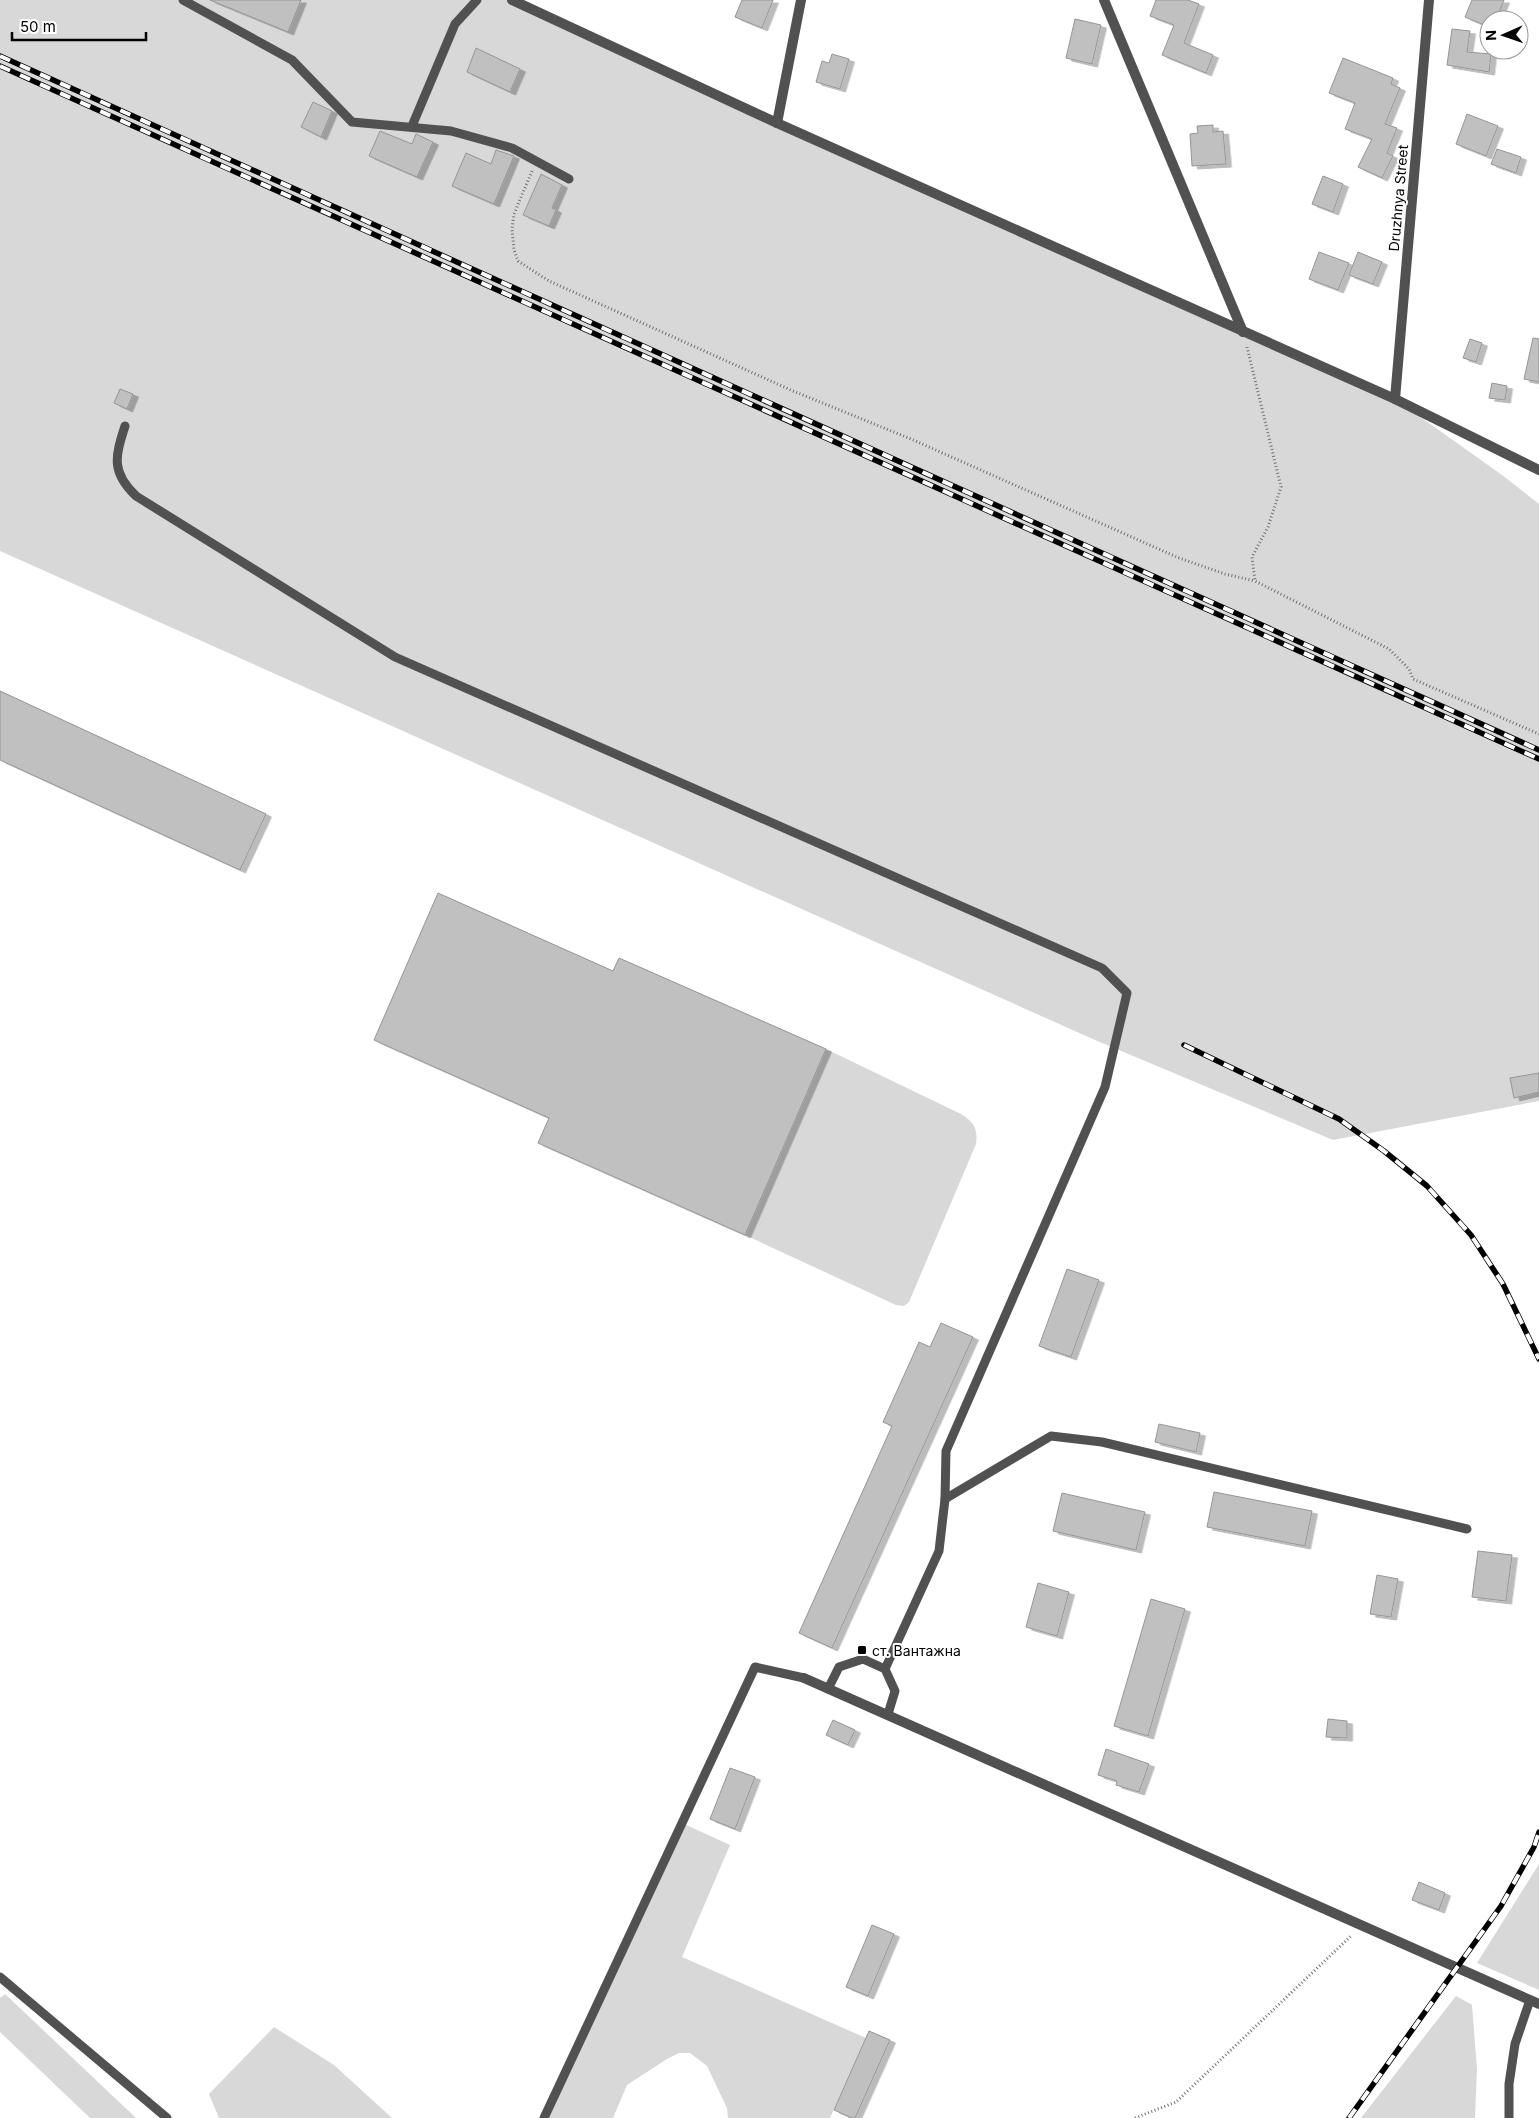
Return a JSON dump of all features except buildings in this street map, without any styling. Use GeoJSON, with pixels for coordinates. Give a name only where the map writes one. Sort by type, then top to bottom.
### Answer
{"type":"FeatureCollection","features":[{"type":"Feature","properties":{"kind":"street"},"geometry":{"type":"LineString","coordinates":[[512,0],[777,123],[1395,399],[1539,470]]}},
{"type":"Feature","properties":{"kind":"street"},"geometry":{"type":"LineString","coordinates":[[777,123],[801,0]]}},
{"type":"Feature","properties":{"kind":"street"},"geometry":{"type":"LineString","coordinates":[[1104,0],[1243,332]]}},
{"type":"Feature","properties":{"kind":"street","name":"Druzhnya Street"},"geometry":{"type":"LineString","coordinates":[[1395,399],[1429,0]]}},
{"type":"Feature","properties":{"kind":"street"},"geometry":{"type":"LineString","coordinates":[[804,1678],[1534,2002]]}},
{"type":"Feature","properties":{"kind":"lane"},"geometry":{"type":"LineString","coordinates":[[183,0],[292,60],[352,122],[451,131],[512,148],[568,179]]}},
{"type":"Feature","properties":{"kind":"lane"},"geometry":{"type":"LineString","coordinates":[[412,126],[455,24],[477,0]]}},
{"type":"Feature","properties":{"kind":"lane"},"geometry":{"type":"LineString","coordinates":[[125,426],[117,449],[117,467],[124,484],[136,496],[395,657],[1102,968],[1127,993],[1105,1087],[946,1451],[945,1499],[939,1551],[885,1669]]}},
{"type":"Feature","properties":{"kind":"lane"},"geometry":{"type":"LineString","coordinates":[[945,1499],[1051,1436],[1102,1442],[1467,1529]]}},
{"type":"Feature","properties":{"kind":"lane"},"geometry":{"type":"LineString","coordinates":[[828,1689],[839,1667],[862,1659],[885,1669],[896,1691],[888,1714]]}},
{"type":"Feature","properties":{"kind":"lane"},"geometry":{"type":"LineString","coordinates":[[544,2118],[755,1667],[804,1678]]}},
{"type":"Feature","properties":{"kind":"lane"},"geometry":{"type":"LineString","coordinates":[[0,1977],[167,2118]]}},
{"type":"Feature","properties":{"kind":"lane"},"geometry":{"type":"LineString","coordinates":[[1509,2118],[1508,2084],[1514,2044],[1534,2002]]}},
{"type":"Feature","properties":{"kind":"path"},"geometry":{"type":"LineString","coordinates":[[537,161],[514,214],[513,243],[518,261],[549,281],[793,392],[912,440],[1179,558],[1225,574],[1255,581],[1389,649],[1409,669],[1413,679],[1539,734]]}},
{"type":"Feature","properties":{"kind":"path"},"geometry":{"type":"LineString","coordinates":[[1243,332],[1281,487],[1268,527],[1252,557],[1255,581]]}},
{"type":"Feature","properties":{"kind":"path"},"geometry":{"type":"LineString","coordinates":[[1135,2118],[1176,2102],[1362,1926]]}},
{"type":"Feature","properties":{"kind":"shaded area"},"geometry":{"type":"Polygon","coordinates":[[[0,0],[512,0],[1395,399],[1502,475],[1539,504],[1539,1101],[1333,1140],[1095,1040],[0,551],[0,0]]]}},
{"type":"Feature","properties":{"kind":"shaded area"},"geometry":{"type":"Polygon","coordinates":[[[826,1049],[961,1114],[972,1123],[976,1130],[976,1144],[909,1302],[904,1306],[896,1305],[745,1235],[826,1049]]]}},
{"type":"Feature","properties":{"kind":"shaded area"},"geometry":{"type":"Polygon","coordinates":[[[682,1823],[730,1845],[682,1957],[866,2038],[830,2118],[728,2118],[727,2108],[707,2066],[690,2053],[679,2053],[627,2085],[613,2118],[544,2118],[682,1823]]]}},
{"type":"Feature","properties":{"kind":"shaded area"},"geometry":{"type":"Polygon","coordinates":[[[1539,1864],[1539,1990],[1477,1963],[1539,1864]]]}},
{"type":"Feature","properties":{"kind":"shaded area"},"geometry":{"type":"Polygon","coordinates":[[[5,1994],[136,2118],[90,2118],[0,2032],[0,1998],[5,1994]]]}},
{"type":"Feature","properties":{"kind":"shaded area"},"geometry":{"type":"Polygon","coordinates":[[[1456,1996],[1472,2005],[1477,2069],[1475,2118],[1361,2118],[1456,1996]]]}},
{"type":"Feature","properties":{"kind":"shaded area"},"geometry":{"type":"Polygon","coordinates":[[[274,2027],[334,2065],[392,2118],[219,2118],[209,2094],[274,2027]]]}},
{"type":"Feature","properties":{"kind":"railway"},"geometry":{"type":"LineString","coordinates":[[0,56],[1539,750]]}},
{"type":"Feature","properties":{"kind":"railway"},"geometry":{"type":"LineString","coordinates":[[0,66],[1539,759]]}},
{"type":"Feature","properties":{"kind":"railway"},"geometry":{"type":"LineString","coordinates":[[1184,1045],[1339,1119],[1384,1151],[1427,1186],[1471,1235],[1503,1284],[1539,1359]]}},
{"type":"Feature","properties":{"kind":"railway"},"geometry":{"type":"LineString","coordinates":[[1349,2118],[1501,1906],[1534,1847],[1539,1832]]}},
{"type":"Feature","properties":{"kind":"place","name":"ст. Вантажна"},"geometry":{"type":"Point","coordinates":[862,1650]}}]}
